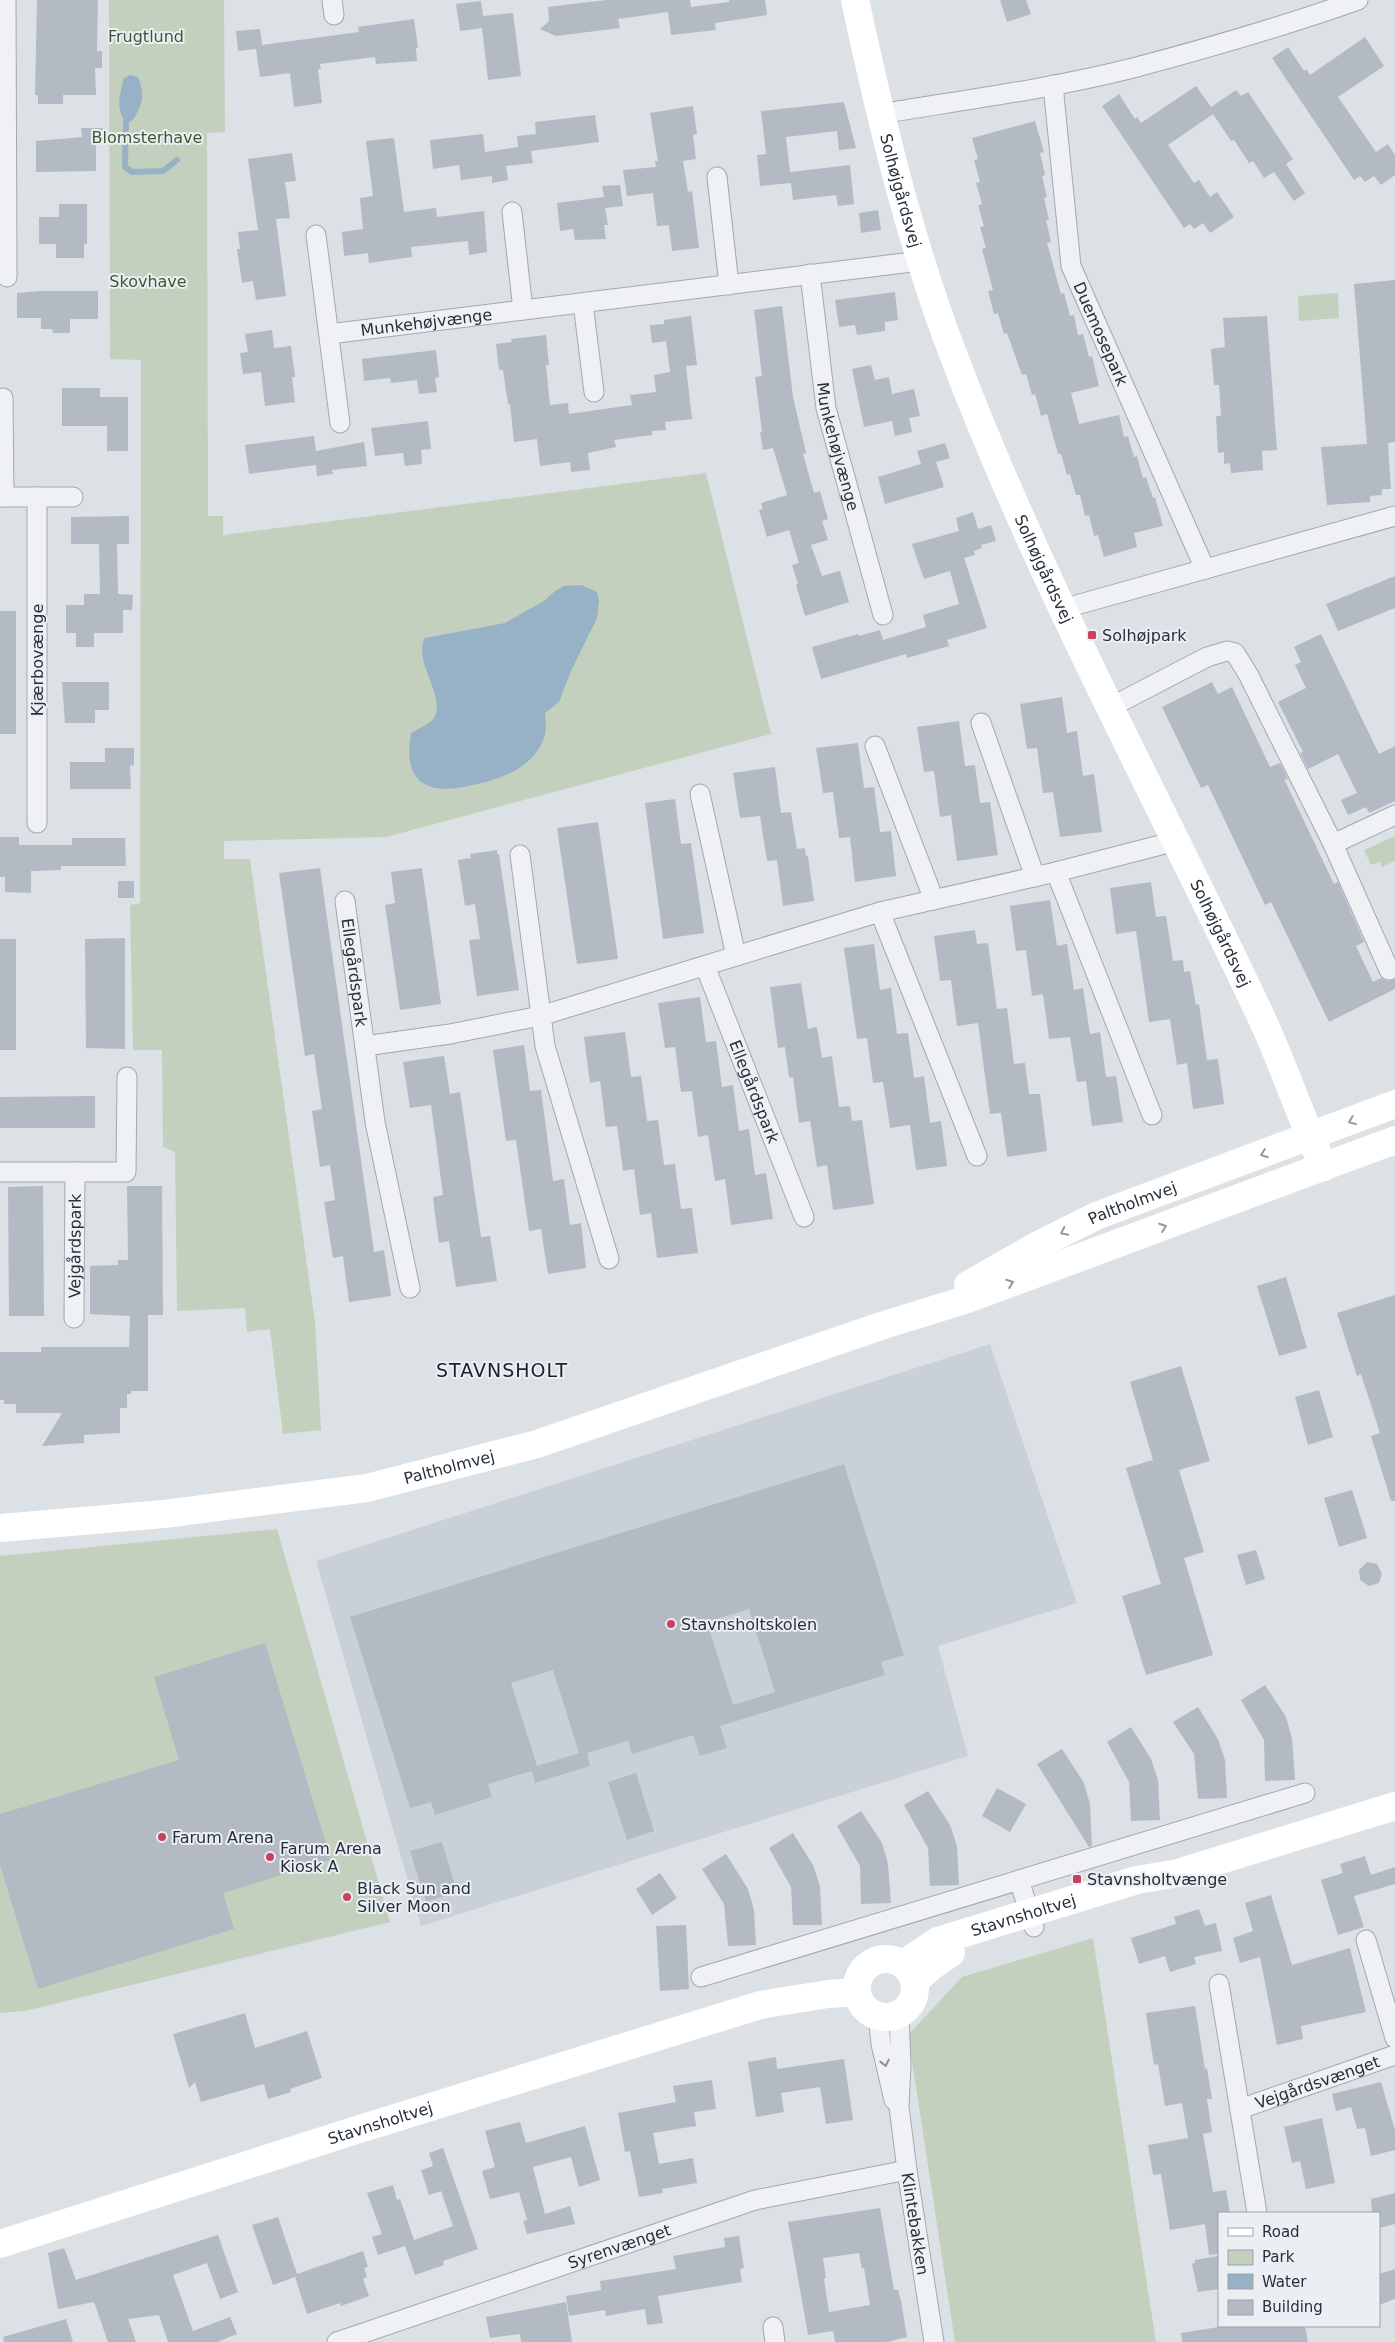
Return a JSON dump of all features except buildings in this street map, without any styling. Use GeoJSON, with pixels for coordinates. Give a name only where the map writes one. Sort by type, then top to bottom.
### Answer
{"type":"FeatureCollection","features":[{"type":"Feature","properties":{"kind":"street"},"geometry":{"type":"LineString","coordinates":[[6,0],[7,277]]}},
{"type":"Feature","properties":{"kind":"street","name":"Solhøjgårdsvej"},"geometry":{"type":"LineString","coordinates":[[855,0],[880,114],[920,261],[952,353],[1003,479],[1062,609],[1265,1024],[1310,1138],[1324,1167]]}},
{"type":"Feature","properties":{"kind":"street"},"geometry":{"type":"LineString","coordinates":[[880,114],[1053,85],[1132,68],[1298,22],[1358,0]]}},
{"type":"Feature","properties":{"kind":"street","name":"Duemosepark"},"geometry":{"type":"LineString","coordinates":[[1053,85],[1071,266],[1206,569]]}},
{"type":"Feature","properties":{"kind":"street"},"geometry":{"type":"LineString","coordinates":[[717,177],[729,284]]}},
{"type":"Feature","properties":{"kind":"street"},"geometry":{"type":"LineString","coordinates":[[512,212],[523,310]]}},
{"type":"Feature","properties":{"kind":"street"},"geometry":{"type":"LineString","coordinates":[[316,234],[340,423]]}},
{"type":"Feature","properties":{"kind":"street","name":"Munkehøjvænge"},"geometry":{"type":"LineString","coordinates":[[329,334],[920,261]]}},
{"type":"Feature","properties":{"kind":"street","name":"Munkehøjvænge"},"geometry":{"type":"LineString","coordinates":[[810,274],[826,408],[883,614]]}},
{"type":"Feature","properties":{"kind":"street"},"geometry":{"type":"LineString","coordinates":[[583,303],[594,392]]}},
{"type":"Feature","properties":{"kind":"street"},"geometry":{"type":"LineString","coordinates":[[3,398],[2,497],[73,498]]}},
{"type":"Feature","properties":{"kind":"street","name":"Kjærbovænge"},"geometry":{"type":"LineString","coordinates":[[37,497],[37,824]]}},
{"type":"Feature","properties":{"kind":"street"},"geometry":{"type":"LineString","coordinates":[[1062,609],[1395,516]]}},
{"type":"Feature","properties":{"kind":"street"},"geometry":{"type":"LineString","coordinates":[[1109,708],[1207,657],[1227,651],[1235,653],[1248,674],[1333,844],[1389,970]]}},
{"type":"Feature","properties":{"kind":"street"},"geometry":{"type":"LineString","coordinates":[[981,723],[1035,877]]}},
{"type":"Feature","properties":{"kind":"street"},"geometry":{"type":"LineString","coordinates":[[875,746],[934,900]]}},
{"type":"Feature","properties":{"kind":"street"},"geometry":{"type":"LineString","coordinates":[[700,794],[736,956]]}},
{"type":"Feature","properties":{"kind":"street"},"geometry":{"type":"LineString","coordinates":[[1333,844],[1395,815]]}},
{"type":"Feature","properties":{"kind":"street","name":"Ellegårdspark"},"geometry":{"type":"LineString","coordinates":[[365,1046],[450,1034],[540,1016],[880,912],[1056,872],[1176,841]]}},
{"type":"Feature","properties":{"kind":"street"},"geometry":{"type":"LineString","coordinates":[[520,855],[545,1046],[610,1259]]}},
{"type":"Feature","properties":{"kind":"street"},"geometry":{"type":"LineString","coordinates":[[1056,872],[1152,1115]]}},
{"type":"Feature","properties":{"kind":"street","name":"Ellegårdspark"},"geometry":{"type":"LineString","coordinates":[[345,901],[375,1122],[410,1288]]}},
{"type":"Feature","properties":{"kind":"street"},"geometry":{"type":"LineString","coordinates":[[880,912],[977,1156]]}},
{"type":"Feature","properties":{"kind":"street","name":"Ellegårdspark"},"geometry":{"type":"LineString","coordinates":[[705,966],[804,1217]]}},
{"type":"Feature","properties":{"kind":"street","name":"Vejgårdspark"},"geometry":{"type":"LineString","coordinates":[[0,1172],[126,1172],[127,1078]]}},
{"type":"Feature","properties":{"kind":"street","name":"Paltholmvej"},"geometry":{"type":"LineString","coordinates":[[881,1326],[968,1285],[1038,1245],[1096,1216],[1159,1191],[1310,1138],[1395,1104]]}},
{"type":"Feature","properties":{"kind":"street","name":"Paltholmvej"},"geometry":{"type":"LineString","coordinates":[[0,1528],[164,1514],[368,1488],[537,1444],[881,1326],[968,1299],[1395,1140]]}},
{"type":"Feature","properties":{"kind":"street","name":"Vejgårdspark"},"geometry":{"type":"LineString","coordinates":[[74,1172],[74,1318]]}},
{"type":"Feature","properties":{"kind":"street"},"geometry":{"type":"LineString","coordinates":[[701,1977],[1305,1793]]}},
{"type":"Feature","properties":{"kind":"street","name":"Stavnsholtvej"},"geometry":{"type":"LineString","coordinates":[[909,1973],[932,1966],[953,1952],[1032,1920],[1141,1893],[1178,1873],[1395,1806]]}},
{"type":"Feature","properties":{"kind":"street"},"geometry":{"type":"LineString","coordinates":[[1019,1880],[1032,1920]]}},
{"type":"Feature","properties":{"kind":"street","name":"Vejgårdsvænget"},"geometry":{"type":"LineString","coordinates":[[1366,1940],[1395,2038]]}},
{"type":"Feature","properties":{"kind":"street"},"geometry":{"type":"LineString","coordinates":[[883,1958],[896,1960],[909,1973],[912,2000],[888,2015],[863,2006],[859,1982],[871,1963],[883,1958]]}},
{"type":"Feature","properties":{"kind":"street","name":"Stavnsholtvej"},"geometry":{"type":"LineString","coordinates":[[0,2244],[370,2126],[760,2005],[801,1984],[859,1982]]}},
{"type":"Feature","properties":{"kind":"street","name":"Vejgårdsvænget"},"geometry":{"type":"LineString","coordinates":[[1219,1984],[1257,2212]]}},
{"type":"Feature","properties":{"kind":"street","name":"Klintebakken"},"geometry":{"type":"LineString","coordinates":[[888,2015],[901,2065],[899,2107],[934,2342]]}},
{"type":"Feature","properties":{"kind":"street","name":"Vejgårdsvænget"},"geometry":{"type":"LineString","coordinates":[[1240,2109],[1395,2055]]}},
{"type":"Feature","properties":{"kind":"street","name":"Syrenvænget"},"geometry":{"type":"LineString","coordinates":[[337,2342],[754,2200],[907,2170]]}},
{"type":"Feature","properties":{"kind":"shaded area","name":"Stavnsholtskolen"},"geometry":{"type":"Polygon","coordinates":[[[990,1344],[1077,1603],[938,1646],[968,1756],[421,1926],[316,1561],[990,1344]]]}},
{"type":"Feature","properties":{"kind":"green space"},"geometry":{"type":"Polygon","coordinates":[[[109,0],[224,0],[225,132],[207,133],[208,516],[223,516],[223,535],[706,473],[771,734],[386,837],[224,841],[224,859],[250,859],[315,1322],[321,1430],[283,1434],[270,1329],[247,1332],[245,1308],[177,1311],[175,1152],[163,1147],[162,1050],[133,1050],[130,905],[140,903],[141,360],[110,359],[109,0]]]}},
{"type":"Feature","properties":{"kind":"green space"},"geometry":{"type":"Polygon","coordinates":[[[1338,293],[1339,318],[1299,321],[1298,296],[1338,293]]]}},
{"type":"Feature","properties":{"kind":"green space"},"geometry":{"type":"Polygon","coordinates":[[[1395,836],[1395,861],[1382,867],[1380,862],[1371,865],[1364,850],[1395,836]]]}},
{"type":"Feature","properties":{"kind":"green space"},"geometry":{"type":"Polygon","coordinates":[[[277,1529],[390,1922],[25,2011],[0,2013],[0,1556],[277,1529]]]}},
{"type":"Feature","properties":{"kind":"green space"},"geometry":{"type":"Polygon","coordinates":[[[1093,1938],[1156,2342],[955,2342],[908,2035],[962,1977],[1093,1938]]]}},
{"type":"Feature","properties":{"kind":"water"},"geometry":{"type":"Polygon","coordinates":[[[130,75],[138,77],[142,89],[142,100],[139,110],[132,121],[126,122],[120,112],[119,101],[124,78],[130,75]]]}},
{"type":"Feature","properties":{"kind":"water"},"geometry":{"type":"Polygon","coordinates":[[[582,585],[597,592],[599,601],[597,618],[571,671],[559,702],[545,713],[545,736],[536,752],[513,772],[483,783],[443,789],[431,787],[422,782],[415,775],[409,750],[411,733],[432,720],[437,709],[423,657],[422,647],[425,638],[505,623],[544,601],[564,586],[582,585]]]}},
{"type":"Feature","properties":{"kind":"waterway"},"geometry":{"type":"LineString","coordinates":[[126,122],[125,167],[132,172],[163,171],[177,160]]}},
{"type":"Feature","properties":{"kind":"place","name":"Solhøjpark"},"geometry":{"type":"Point","coordinates":[1092,635]}},
{"type":"Feature","properties":{"kind":"place","name":"Stavnsholtskolen"},"geometry":{"type":"Point","coordinates":[671,1624]}},
{"type":"Feature","properties":{"kind":"place","name":"Farum Arena"},"geometry":{"type":"Point","coordinates":[162,1837]}},
{"type":"Feature","properties":{"kind":"place","name":"Farum Arena Kiosk A"},"geometry":{"type":"Point","coordinates":[270,1857]}},
{"type":"Feature","properties":{"kind":"place","name":"Stavnsholtvænge"},"geometry":{"type":"Point","coordinates":[1077,1879]}},
{"type":"Feature","properties":{"kind":"place","name":"Black Sun and Silver Moon"},"geometry":{"type":"Point","coordinates":[347,1897]}},
{"type":"Feature","properties":{"kind":"district","name":"STAVNSHOLT"},"geometry":{"type":"Point","coordinates":[502,1370]}},
{"type":"Feature","properties":{"kind":"park label","name":"Frugtlund"},"geometry":{"type":"Point","coordinates":[146,36]}},
{"type":"Feature","properties":{"kind":"park label","name":"Blomsterhave"},"geometry":{"type":"Point","coordinates":[147,137]}},
{"type":"Feature","properties":{"kind":"park label","name":"Skovhave"},"geometry":{"type":"Point","coordinates":[148,281]}}]}
